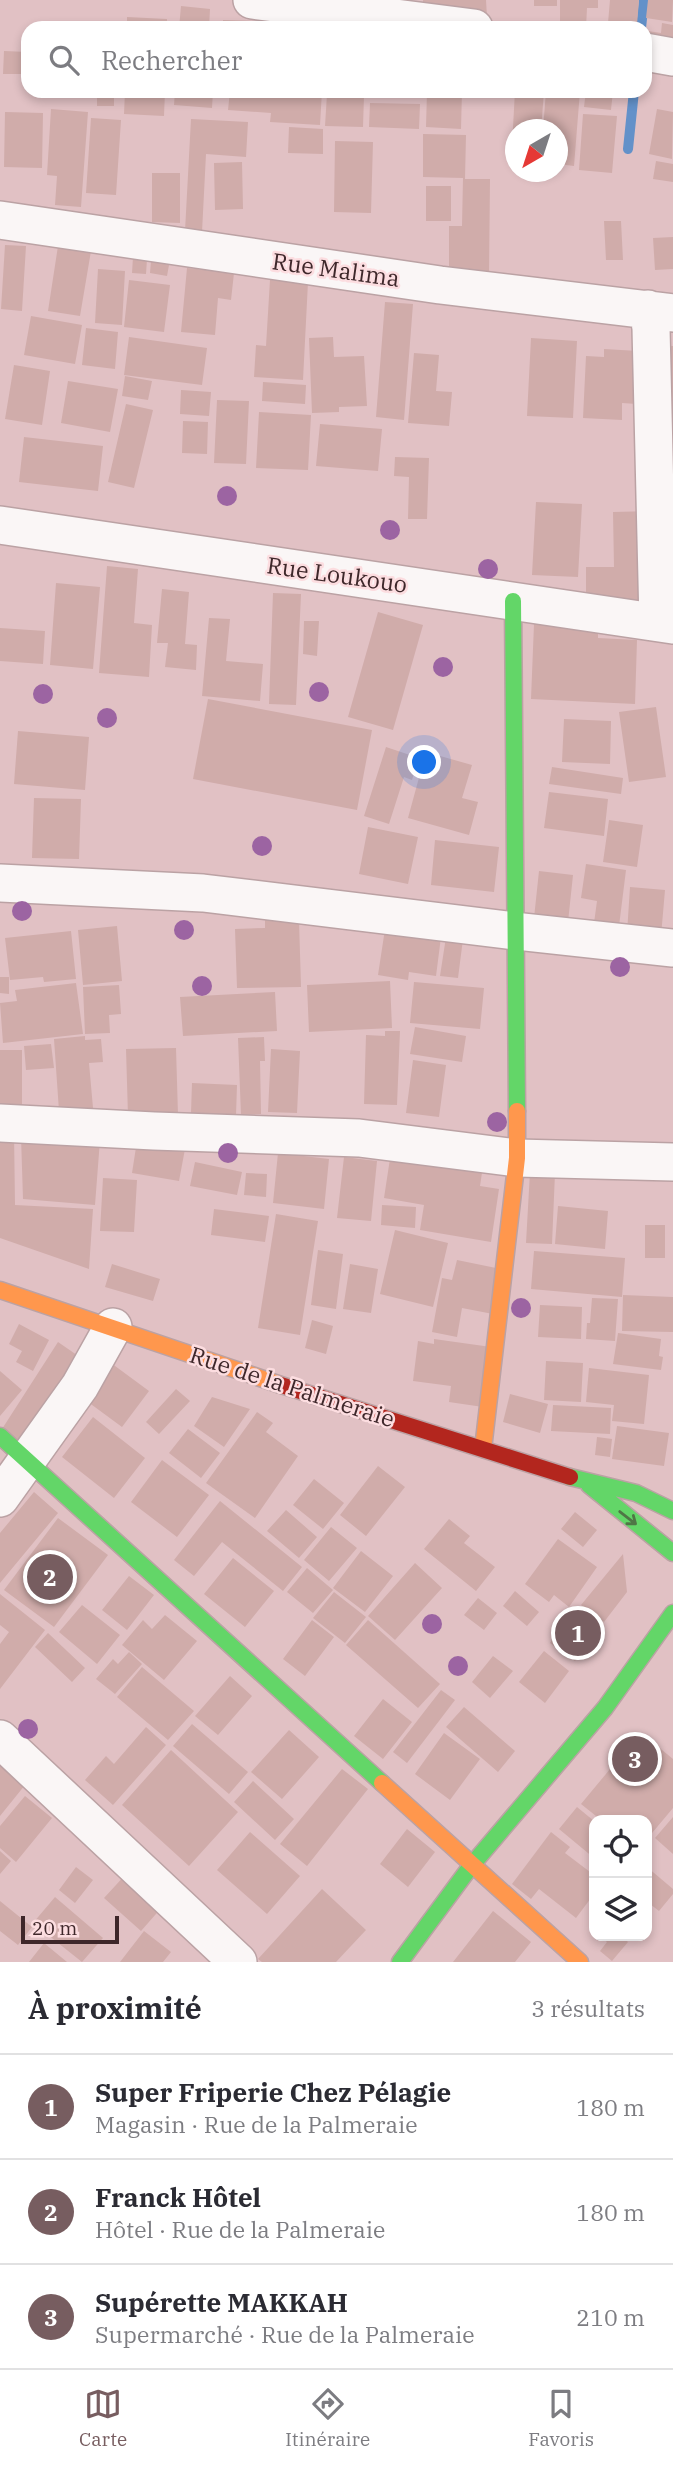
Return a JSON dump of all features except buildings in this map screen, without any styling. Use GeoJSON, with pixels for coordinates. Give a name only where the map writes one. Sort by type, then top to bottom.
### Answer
{"type":"FeatureCollection","features":[{"type":"Feature","properties":{"kind":"street"},"geometry":{"type":"LineString","coordinates":[[252,0],[418,21]]}},
{"type":"Feature","properties":{"kind":"street"},"geometry":{"type":"LineString","coordinates":[[652,53],[673,57]]}},
{"type":"Feature","properties":{"kind":"street","name":"Rue Malima"},"geometry":{"type":"LineString","coordinates":[[0,220],[440,285],[661,311]]}},
{"type":"Feature","properties":{"kind":"street"},"geometry":{"type":"LineString","coordinates":[[661,311],[651,328],[665,624]]}},
{"type":"Feature","properties":{"kind":"street","name":"Rue Loukouo"},"geometry":{"type":"LineString","coordinates":[[0,525],[665,624]]}},
{"type":"Feature","properties":{"kind":"street"},"geometry":{"type":"LineString","coordinates":[[483,1449],[517,1158],[513,601]]}},
{"type":"Feature","properties":{"kind":"street"},"geometry":{"type":"LineString","coordinates":[[0,883],[203,893],[515,931],[673,947]]}},
{"type":"Feature","properties":{"kind":"street"},"geometry":{"type":"LineString","coordinates":[[0,1123],[359,1138],[517,1158],[673,1162]]}},
{"type":"Feature","properties":{"kind":"street","name":"Rue de la Palmeraie"},"geometry":{"type":"LineString","coordinates":[[0,1290],[318,1397],[585,1482],[636,1493],[673,1511]]}},
{"type":"Feature","properties":{"kind":"street"},"geometry":{"type":"LineString","coordinates":[[0,1498],[79,1385],[113,1327]]}},
{"type":"Feature","properties":{"kind":"street"},"geometry":{"type":"LineString","coordinates":[[0,1436],[471,1866],[580,1962]]}},
{"type":"Feature","properties":{"kind":"street"},"geometry":{"type":"LineString","coordinates":[[585,1482],[673,1553]]}},
{"type":"Feature","properties":{"kind":"street"},"geometry":{"type":"LineString","coordinates":[[400,1962],[471,1866],[605,1708],[673,1613]]}},
{"type":"Feature","properties":{"kind":"street"},"geometry":{"type":"LineString","coordinates":[[605,1708],[656,1664]]}},
{"type":"Feature","properties":{"kind":"street"},"geometry":{"type":"LineString","coordinates":[[0,1739],[239,1962]]}},
{"type":"Feature","properties":{"kind":"waterway"},"geometry":{"type":"LineString","coordinates":[[642,21],[644,0]]}},
{"type":"Feature","properties":{"kind":"waterway"},"geometry":{"type":"LineString","coordinates":[[628,149],[633,98]]}},
{"type":"Feature","properties":{"kind":"traffic: fast"},"geometry":{"type":"LineString","coordinates":[[513,601],[517,1111]]}},
{"type":"Feature","properties":{"kind":"traffic: fast"},"geometry":{"type":"LineString","coordinates":[[0,1436],[382,1783]]}},
{"type":"Feature","properties":{"kind":"traffic: fast"},"geometry":{"type":"LineString","coordinates":[[570,1477],[636,1493],[673,1511]]}},
{"type":"Feature","properties":{"kind":"traffic: fast"},"geometry":{"type":"LineString","coordinates":[[589,1485],[673,1553]]}},
{"type":"Feature","properties":{"kind":"traffic: fast"},"geometry":{"type":"LineString","coordinates":[[400,1962],[471,1866],[605,1708],[673,1613]]}},
{"type":"Feature","properties":{"kind":"traffic: slow"},"geometry":{"type":"LineString","coordinates":[[483,1449],[517,1158],[517,1111]]}},
{"type":"Feature","properties":{"kind":"traffic: slow"},"geometry":{"type":"LineString","coordinates":[[0,1290],[278,1384]]}},
{"type":"Feature","properties":{"kind":"traffic: slow"},"geometry":{"type":"LineString","coordinates":[[382,1783],[580,1962]]}},
{"type":"Feature","properties":{"kind":"traffic: jam"},"geometry":{"type":"LineString","coordinates":[[278,1384],[570,1477]]}},
{"type":"Feature","properties":{"kind":"place","name":"Franck Hôtel"},"geometry":{"type":"Point","coordinates":[50,1577]}},
{"type":"Feature","properties":{"kind":"place","name":"Super Friperie Chez Pélagie"},"geometry":{"type":"Point","coordinates":[578,1633]}},
{"type":"Feature","properties":{"kind":"place","name":"Supérette MAKKAH"},"geometry":{"type":"Point","coordinates":[635,1759]}}]}
